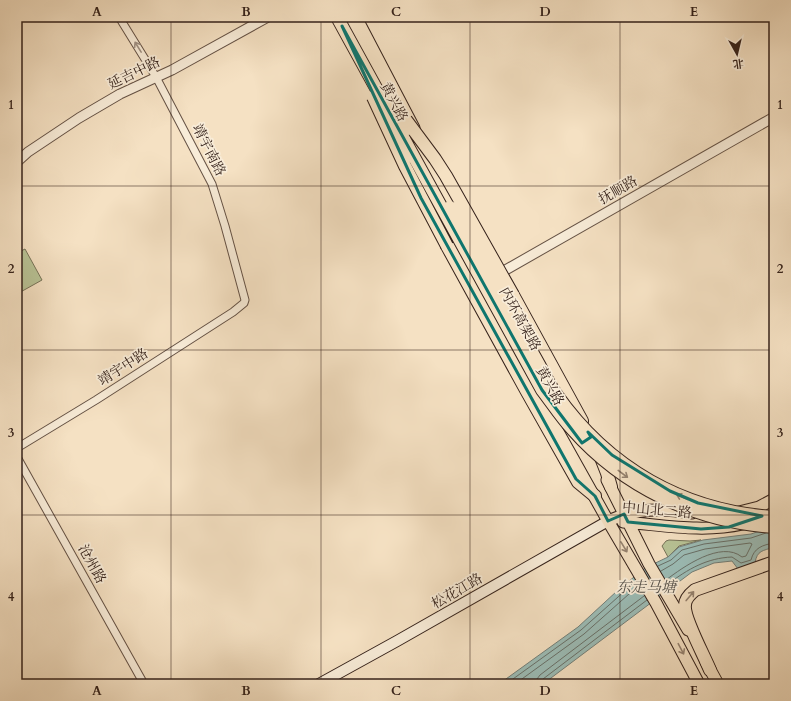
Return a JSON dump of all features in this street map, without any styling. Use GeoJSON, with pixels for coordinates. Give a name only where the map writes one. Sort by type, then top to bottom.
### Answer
{"type":"FeatureCollection","features":[{"type":"Feature","properties":{"kind":"highway","name":"内环高架路"},"geometry":{"type":"LineString","coordinates":[[342,20],[392,100],[555,393],[599,444],[619,460],[651,481],[698,503],[752,516],[774,517]]}},
{"type":"Feature","properties":{"kind":"highway","name":"内环高架路"},"geometry":{"type":"LineString","coordinates":[[342,20],[542,390],[571,428],[589,447],[608,463],[651,493],[716,519],[753,526],[774,527]]}},
{"type":"Feature","properties":{"kind":"highway"},"geometry":{"type":"LineString","coordinates":[[342,20],[382,119],[447,246],[578,482],[595,496]]}},
{"type":"Feature","properties":{"kind":"highway"},"geometry":{"type":"LineString","coordinates":[[392,100],[435,158],[465,208],[596,446],[605,464],[611,488]]}},
{"type":"Feature","properties":{"kind":"highway"},"geometry":{"type":"LineString","coordinates":[[710,670],[687,618],[684,605],[688,598],[695,590],[773,562]]}},
{"type":"Feature","properties":{"kind":"main road","name":"黄兴路"},"geometry":{"type":"LineString","coordinates":[[331,17],[477,287],[608,521],[656,602],[699,684]]}},
{"type":"Feature","properties":{"kind":"main road","name":"黄兴路"},"geometry":{"type":"LineString","coordinates":[[356,17],[423,144],[611,488],[649,564],[718,684]]}},
{"type":"Feature","properties":{"kind":"main road","name":"中山北二路"},"geometry":{"type":"LineString","coordinates":[[626,518],[640,510],[728,514],[748,511],[774,499]]}},
{"type":"Feature","properties":{"kind":"main road","name":"中山北二路"},"geometry":{"type":"LineString","coordinates":[[608,521],[626,518],[678,528],[729,527],[748,523],[774,511]]}},
{"type":"Feature","properties":{"kind":"main road","name":"松花江路"},"geometry":{"type":"LineString","coordinates":[[319,684],[608,521]]}},
{"type":"Feature","properties":{"kind":"street","name":"靖宇南路"},"geometry":{"type":"LineString","coordinates":[[119,17],[156,77],[212,184],[245,296],[244,303],[241,306]]}},
{"type":"Feature","properties":{"kind":"street","name":"延吉中路"},"geometry":{"type":"LineString","coordinates":[[17,162],[28,152],[79,118],[120,94],[172,70],[268,17]]}},
{"type":"Feature","properties":{"kind":"street","name":"抚顺路"},"geometry":{"type":"LineString","coordinates":[[477,287],[774,117]]}},
{"type":"Feature","properties":{"kind":"street","name":"靖宇中路"},"geometry":{"type":"LineString","coordinates":[[17,448],[96,400],[241,306]]}},
{"type":"Feature","properties":{"kind":"street","name":"沧州路"},"geometry":{"type":"LineString","coordinates":[[17,457],[144,684]]}},
{"type":"Feature","properties":{"kind":"highlighted area"},"geometry":{"type":"Polygon","coordinates":[[[342,26],[542,390],[582,443],[591,437],[588,432],[612,455],[670,491],[698,503],[762,516],[729,527],[701,529],[628,522],[624,514],[608,521],[595,496],[576,479],[421,198],[342,26]]]}},
{"type":"Feature","properties":{"kind":"green space"},"geometry":{"type":"Polygon","coordinates":[[[25,249],[42,280],[17,294],[17,253],[25,249]]]}},
{"type":"Feature","properties":{"kind":"green space"},"geometry":{"type":"Polygon","coordinates":[[[669,540],[701,540],[679,546],[668,557],[662,546],[669,540]]]}},
{"type":"Feature","properties":{"kind":"water","name":"东走马塘"},"geometry":{"type":"Polygon","coordinates":[[[774,526],[774,547],[759,553],[755,563],[738,569],[732,561],[714,563],[692,572],[543,684],[499,684],[578,627],[617,591],[645,568],[668,557],[679,547],[703,540],[751,534],[774,526]]]}}]}
